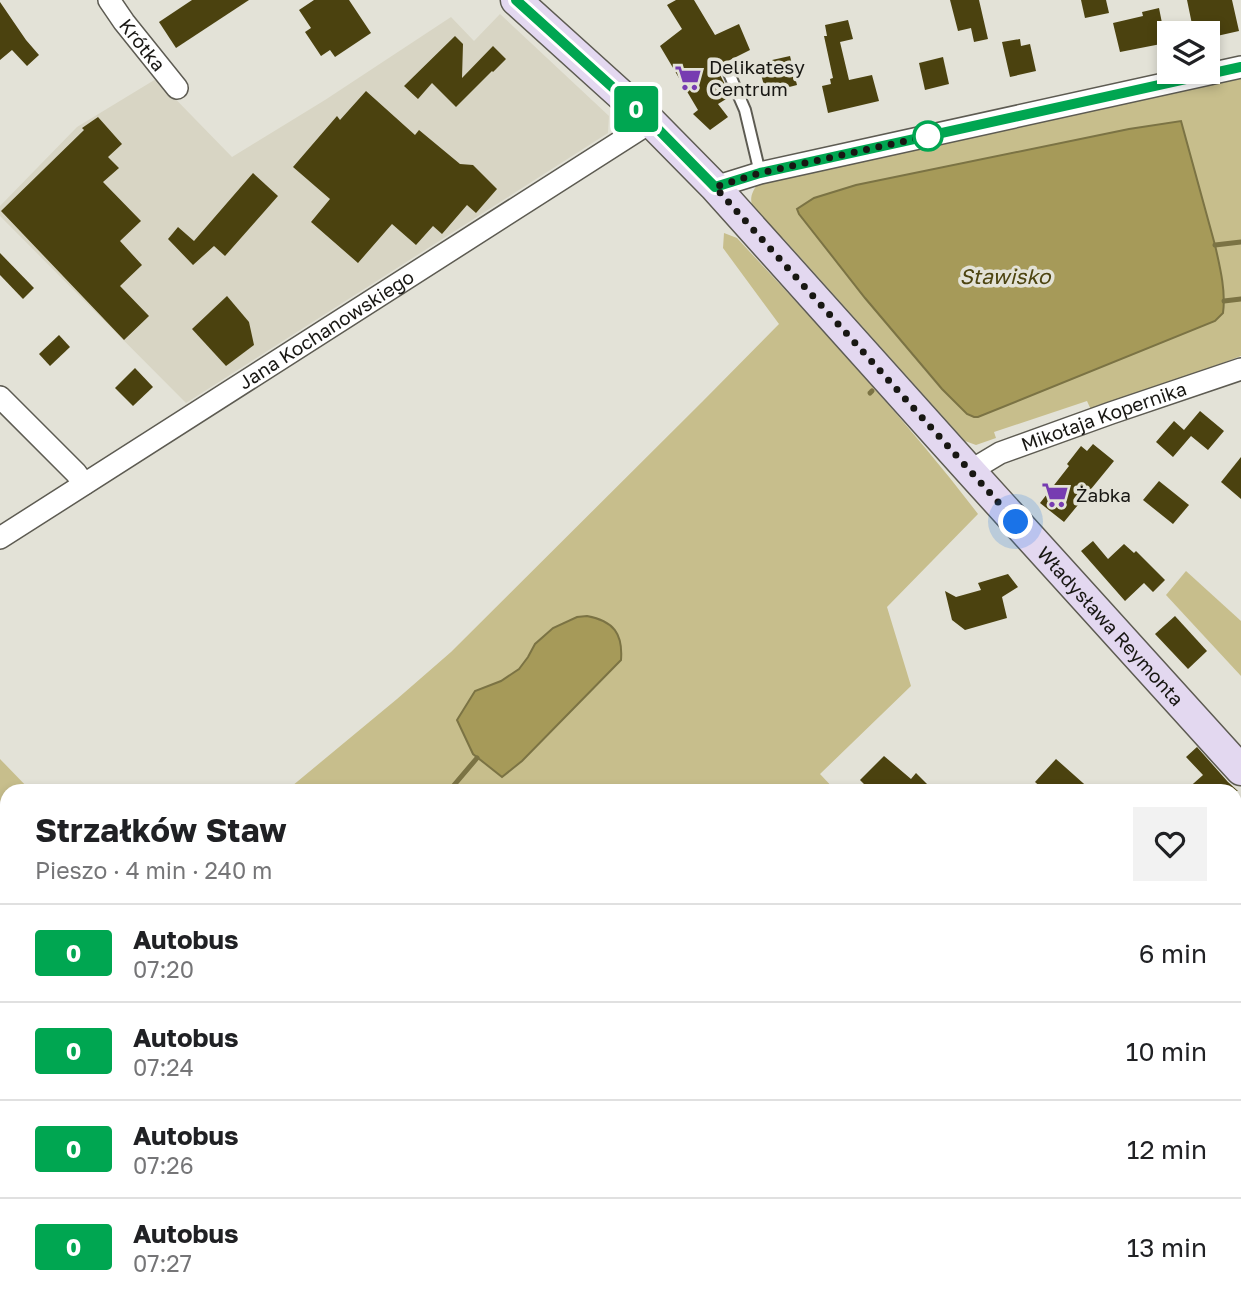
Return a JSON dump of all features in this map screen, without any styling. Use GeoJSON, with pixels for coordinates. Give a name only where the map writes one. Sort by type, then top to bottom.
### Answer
{"type":"FeatureCollection","features":[{"type":"Feature","properties":{"kind":"street","name":"Krótka"},"geometry":{"type":"LineString","coordinates":[[109,0],[177,88]]}},
{"type":"Feature","properties":{"kind":"street","name":"Władysława Reymonta"},"geometry":{"type":"LineString","coordinates":[[516,0],[651,122],[715,187],[1241,770]]}},
{"type":"Feature","properties":{"kind":"street"},"geometry":{"type":"LineString","coordinates":[[715,187],[760,173],[1241,67]]}},
{"type":"Feature","properties":{"kind":"street","name":"Jana Kochanowskiego"},"geometry":{"type":"LineString","coordinates":[[0,538],[651,122]]}},
{"type":"Feature","properties":{"kind":"street","name":"Mikołaja Kopernika"},"geometry":{"type":"LineString","coordinates":[[970,471],[1000,453],[1241,369]]}},
{"type":"Feature","properties":{"kind":"street"},"geometry":{"type":"LineString","coordinates":[[0,397],[85,484]]}},
{"type":"Feature","properties":{"kind":"lane"},"geometry":{"type":"LineString","coordinates":[[728,71],[745,110],[760,173]]}},
{"type":"Feature","properties":{"kind":"shaded area"},"geometry":{"type":"Polygon","coordinates":[[[500,14],[609,116],[608,133],[186,403],[0,216],[0,206],[77,127],[156,79],[232,157],[451,17],[474,41],[500,14]]]}},
{"type":"Feature","properties":{"kind":"shaded area"},"geometry":{"type":"Polygon","coordinates":[[[1241,73],[1241,356],[1092,412],[1087,401],[994,432],[996,438],[976,445],[965,441],[783,238],[772,232],[759,218],[751,203],[755,187],[760,181],[1192,84],[1220,84],[1220,78],[1241,73]],[[1181,121],[856,185],[814,198],[797,208],[825,248],[930,375],[957,403],[978,417],[1224,306],[1215,245],[1181,121]]]}},
{"type":"Feature","properties":{"kind":"shaded area"},"geometry":{"type":"Polygon","coordinates":[[[724,233],[737,238],[830,339],[978,514],[887,607],[911,686],[820,774],[829,784],[294,784],[451,652],[779,324],[723,248],[724,233]],[[535,644],[519,669],[501,681],[475,691],[457,721],[522,761],[557,724],[535,644]]]}},
{"type":"Feature","properties":{"kind":"shaded area"},"geometry":{"type":"Polygon","coordinates":[[[1186,571],[1241,621],[1241,676],[1166,595],[1186,571]]]}},
{"type":"Feature","properties":{"kind":"shaded area"},"geometry":{"type":"Polygon","coordinates":[[[0,759],[24,784],[0,784],[0,759]]]}},
{"type":"Feature","properties":{"kind":"water","name":"Stawisko"},"geometry":{"type":"Polygon","coordinates":[[[1181,121],[1219,262],[1223,313],[1215,321],[978,417],[967,414],[942,389],[865,298],[797,209],[814,198],[856,185],[1129,129],[1181,121]]]}},
{"type":"Feature","properties":{"kind":"water"},"geometry":{"type":"Polygon","coordinates":[[[587,616],[604,621],[615,630],[620,643],[621,660],[522,761],[502,777],[473,754],[457,720],[475,691],[501,681],[519,669],[535,644],[553,628],[577,617],[587,616]]]}},
{"type":"Feature","properties":{"kind":"building"},"geometry":{"type":"Polygon","coordinates":[[[192,0],[249,0],[176,48],[159,22],[192,0]]]}},
{"type":"Feature","properties":{"kind":"building"},"geometry":{"type":"Polygon","coordinates":[[[314,0],[349,0],[371,33],[335,57],[330,50],[321,56],[305,32],[311,28],[299,10],[314,0]]]}},
{"type":"Feature","properties":{"kind":"building"},"geometry":{"type":"Polygon","coordinates":[[[676,0],[694,0],[715,35],[739,24],[750,50],[716,67],[731,96],[718,104],[728,117],[710,130],[693,114],[698,110],[660,46],[682,29],[667,5],[676,0]]]}},
{"type":"Feature","properties":{"kind":"building"},"geometry":{"type":"Polygon","coordinates":[[[950,0],[979,0],[988,39],[974,42],[971,28],[958,31],[950,0]]]}},
{"type":"Feature","properties":{"kind":"building"},"geometry":{"type":"Polygon","coordinates":[[[1081,0],[1106,0],[1109,13],[1085,18],[1081,0]]]}},
{"type":"Feature","properties":{"kind":"building"},"geometry":{"type":"Polygon","coordinates":[[[1187,0],[1232,0],[1239,31],[1220,35],[1220,21],[1191,21],[1187,0]]]}},
{"type":"Feature","properties":{"kind":"building"},"geometry":{"type":"Polygon","coordinates":[[[0,2],[39,55],[27,66],[12,50],[0,60],[0,2]]]}},
{"type":"Feature","properties":{"kind":"building"},"geometry":{"type":"Polygon","coordinates":[[[1159,8],[1162,21],[1157,21],[1157,45],[1120,52],[1113,23],[1143,16],[1142,12],[1159,8]]]}},
{"type":"Feature","properties":{"kind":"building"},"geometry":{"type":"Polygon","coordinates":[[[848,20],[853,39],[840,42],[849,80],[872,75],[879,101],[828,113],[822,86],[831,84],[830,79],[833,78],[824,36],[827,36],[825,25],[848,20]]]}},
{"type":"Feature","properties":{"kind":"building"},"geometry":{"type":"Polygon","coordinates":[[[455,36],[463,44],[462,78],[493,46],[506,59],[456,107],[432,83],[418,99],[404,86],[455,36]]]}},
{"type":"Feature","properties":{"kind":"building"},"geometry":{"type":"Polygon","coordinates":[[[1020,39],[1021,46],[1030,44],[1036,71],[1010,77],[1002,42],[1020,39]]]}},
{"type":"Feature","properties":{"kind":"building"},"geometry":{"type":"Polygon","coordinates":[[[790,56],[797,85],[766,93],[758,63],[790,56]]]}},
{"type":"Feature","properties":{"kind":"building"},"geometry":{"type":"Polygon","coordinates":[[[943,57],[949,84],[925,90],[919,63],[943,57]]]}},
{"type":"Feature","properties":{"kind":"building"},"geometry":{"type":"Polygon","coordinates":[[[366,91],[415,135],[419,130],[460,164],[473,165],[497,189],[476,213],[467,205],[442,234],[433,226],[416,245],[392,224],[358,263],[311,222],[330,199],[293,167],[337,116],[340,120],[366,91]]]}},
{"type":"Feature","properties":{"kind":"building"},"geometry":{"type":"Polygon","coordinates":[[[98,117],[122,144],[108,157],[119,168],[103,182],[141,221],[120,241],[142,265],[120,286],[149,316],[124,340],[1,211],[84,130],[82,128],[98,117]]]}},
{"type":"Feature","properties":{"kind":"building"},"geometry":{"type":"Polygon","coordinates":[[[253,173],[278,196],[225,256],[214,246],[193,265],[168,239],[178,227],[194,241],[253,173]]]}},
{"type":"Feature","properties":{"kind":"building"},"geometry":{"type":"Polygon","coordinates":[[[0,253],[34,288],[23,299],[0,275],[0,253]]]}},
{"type":"Feature","properties":{"kind":"building"},"geometry":{"type":"Polygon","coordinates":[[[227,296],[249,322],[254,345],[226,366],[192,329],[227,296]]]}},
{"type":"Feature","properties":{"kind":"building"},"geometry":{"type":"Polygon","coordinates":[[[59,335],[70,347],[50,366],[39,354],[59,335]]]}},
{"type":"Feature","properties":{"kind":"building"},"geometry":{"type":"Polygon","coordinates":[[[135,368],[153,387],[133,406],[115,388],[135,368]]]}},
{"type":"Feature","properties":{"kind":"building"},"geometry":{"type":"Polygon","coordinates":[[[1200,411],[1224,431],[1208,450],[1191,436],[1173,457],[1156,442],[1174,421],[1184,430],[1200,411]]]}},
{"type":"Feature","properties":{"kind":"building"},"geometry":{"type":"Polygon","coordinates":[[[1093,444],[1114,461],[1064,522],[1040,503],[1081,446],[1087,451],[1093,444]]]}},
{"type":"Feature","properties":{"kind":"building"},"geometry":{"type":"Polygon","coordinates":[[[1241,457],[1241,499],[1221,482],[1241,457]]]}},
{"type":"Feature","properties":{"kind":"building"},"geometry":{"type":"Polygon","coordinates":[[[1159,481],[1189,505],[1173,524],[1143,500],[1159,481]]]}},
{"type":"Feature","properties":{"kind":"building"},"geometry":{"type":"Polygon","coordinates":[[[1093,541],[1108,559],[1124,544],[1134,553],[1136,551],[1165,580],[1153,592],[1144,583],[1125,601],[1081,551],[1093,541]]]}},
{"type":"Feature","properties":{"kind":"building"},"geometry":{"type":"Polygon","coordinates":[[[1008,574],[1018,587],[1002,597],[1007,618],[965,630],[952,620],[945,591],[956,597],[981,590],[978,583],[1008,574]]]}},
{"type":"Feature","properties":{"kind":"building"},"geometry":{"type":"Polygon","coordinates":[[[1175,616],[1207,651],[1188,669],[1155,634],[1175,616]]]}},
{"type":"Feature","properties":{"kind":"building"},"geometry":{"type":"Polygon","coordinates":[[[1197,747],[1230,784],[1193,784],[1203,775],[1186,757],[1197,747]]]}},
{"type":"Feature","properties":{"kind":"building"},"geometry":{"type":"Polygon","coordinates":[[[884,756],[911,779],[916,773],[927,784],[864,784],[860,780],[884,756]]]}},
{"type":"Feature","properties":{"kind":"building"},"geometry":{"type":"Polygon","coordinates":[[[1056,759],[1084,784],[1037,784],[1035,782],[1056,759]]]}},
{"type":"Feature","properties":{"kind":"waterway"},"geometry":{"type":"LineString","coordinates":[[1215,245],[1241,242]]}},
{"type":"Feature","properties":{"kind":"waterway"},"geometry":{"type":"LineString","coordinates":[[1224,301],[1241,299]]}},
{"type":"Feature","properties":{"kind":"waterway"},"geometry":{"type":"LineString","coordinates":[[455,784],[477,758]]}},
{"type":"Feature","properties":{"kind":"bus line","name":"0"},"geometry":{"type":"LineString","coordinates":[[516,0],[651,122],[715,187],[760,173],[1241,67]]}},
{"type":"Feature","properties":{"kind":"place","name":"Delikatesy Centrum"},"geometry":{"type":"Point","coordinates":[688,78]}},
{"type":"Feature","properties":{"kind":"place","name":"Żabka"},"geometry":{"type":"Point","coordinates":[1055,495]}},
{"type":"Feature","properties":{"kind":"route"},"geometry":{"type":"LineString","coordinates":[[928,136],[760,173],[715,187],[1016,522]]}}]}
